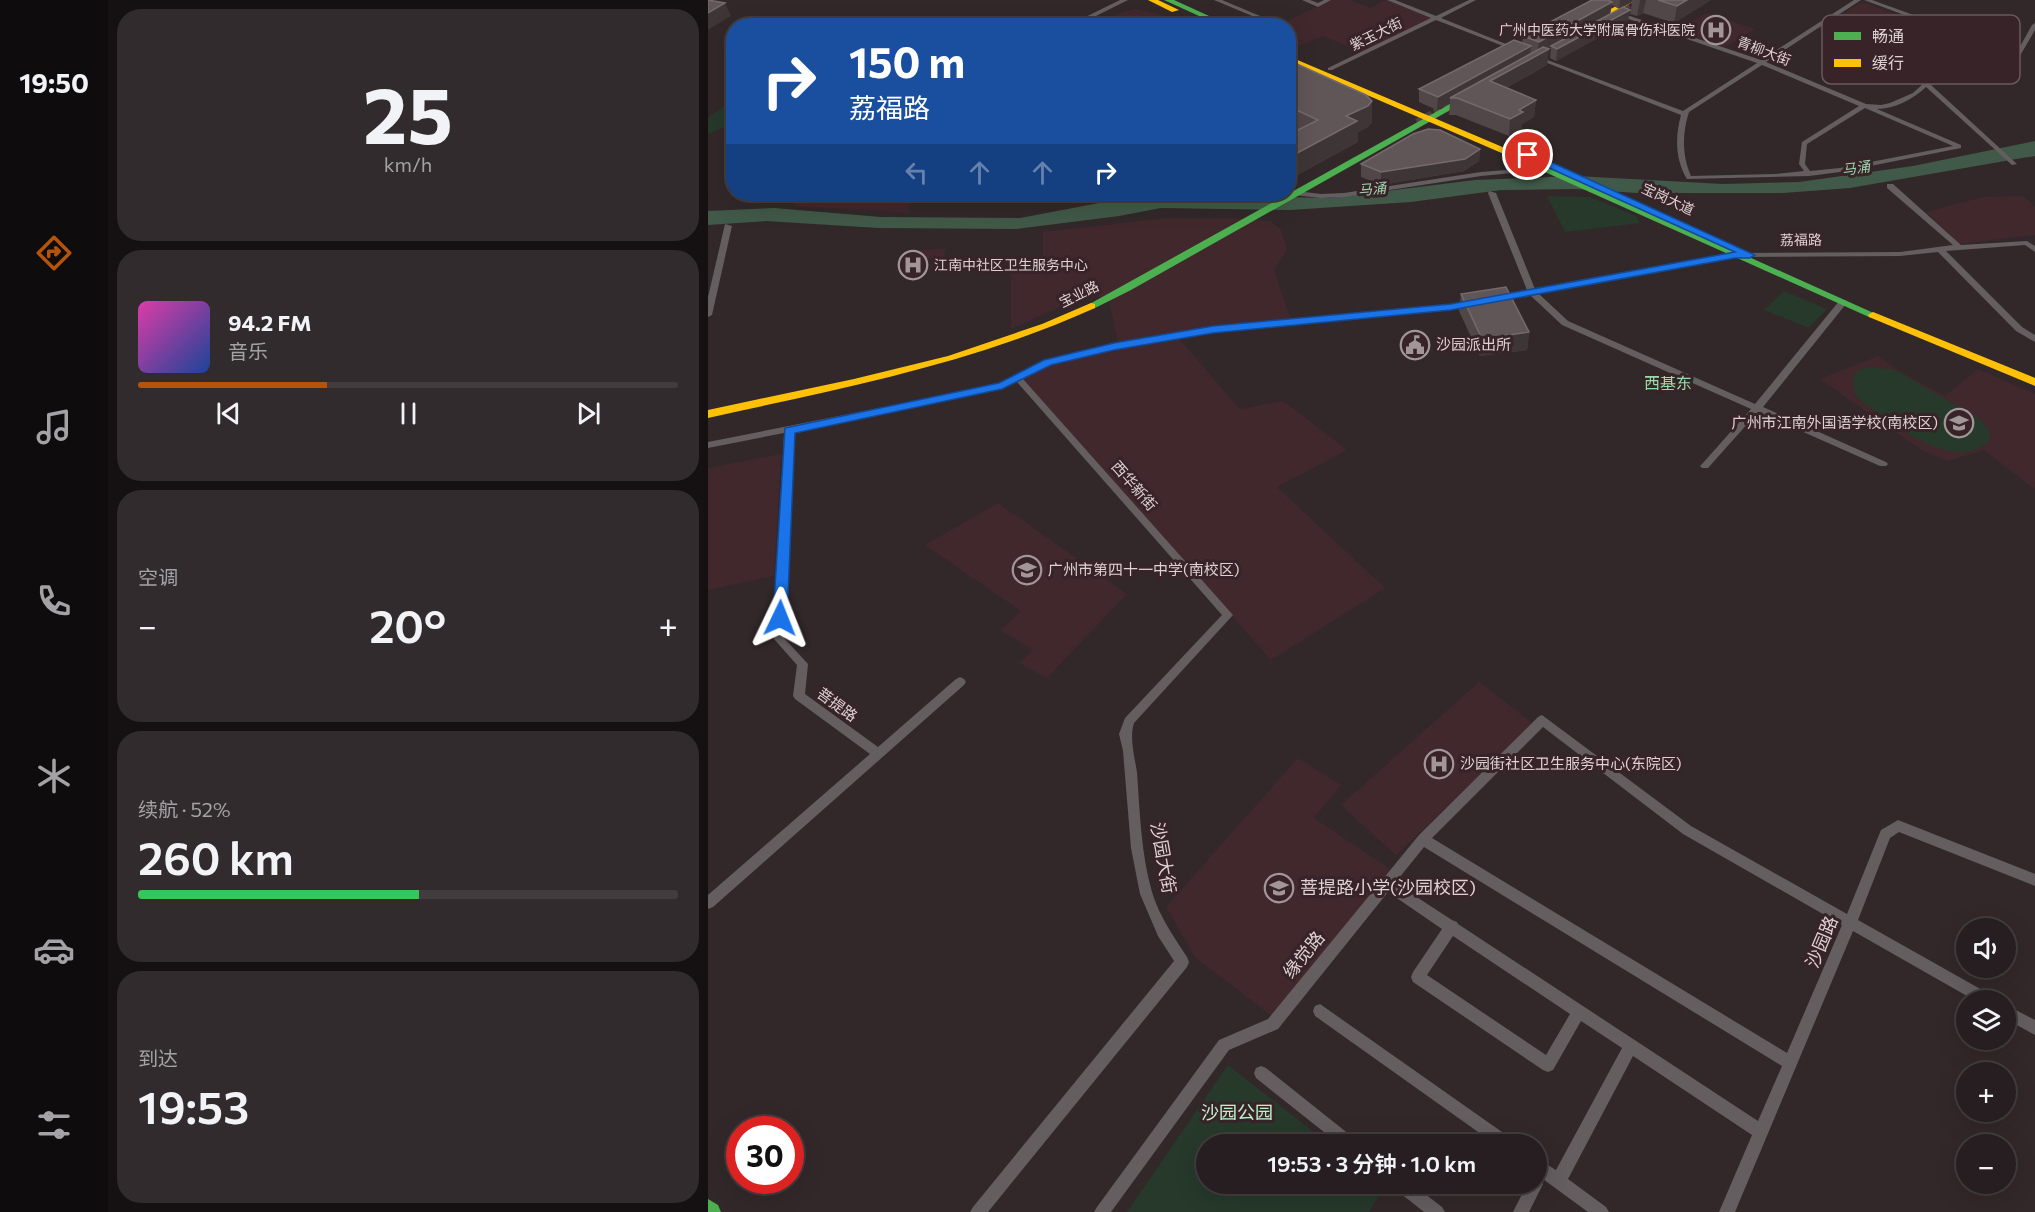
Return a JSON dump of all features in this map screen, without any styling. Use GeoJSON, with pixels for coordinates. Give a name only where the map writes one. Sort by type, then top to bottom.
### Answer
{"type":"FeatureCollection","features":[{"type":"Feature","properties":{"kind":"main road"},"geometry":{"type":"LineString","coordinates":[[1152,0],[1194,18]]}},
{"type":"Feature","properties":{"kind":"main road"},"geometry":{"type":"LineString","coordinates":[[1168,0],[1210,18]]}},
{"type":"Feature","properties":{"kind":"main road"},"geometry":{"type":"LineString","coordinates":[[1616,13],[1632,0]]}},
{"type":"Feature","properties":{"kind":"main road"},"geometry":{"type":"LineString","coordinates":[[1586,29],[1645,0]]}},
{"type":"Feature","properties":{"kind":"main road","name":"宝岗大道"},"geometry":{"type":"LineString","coordinates":[[1296,54],[1905,323],[2035,373]]}},
{"type":"Feature","properties":{"kind":"main road"},"geometry":{"type":"LineString","coordinates":[[1514,65],[1541,54]]}},
{"type":"Feature","properties":{"kind":"main road","name":"宝岗大道"},"geometry":{"type":"LineString","coordinates":[[1296,61],[1430,115]]}},
{"type":"Feature","properties":{"kind":"main road","name":"宝业路"},"geometry":{"type":"LineString","coordinates":[[1296,189],[1474,91]]}},
{"type":"Feature","properties":{"kind":"main road","name":"宝岗大道"},"geometry":{"type":"LineString","coordinates":[[1507,149],[1544,169],[1843,303],[2035,382]]}},
{"type":"Feature","properties":{"kind":"main road","name":"宝业路"},"geometry":{"type":"LineString","coordinates":[[708,408],[911,363],[1007,336],[1086,302],[1275,201]]}},
{"type":"Feature","properties":{"kind":"main road","name":"宝业路"},"geometry":{"type":"LineString","coordinates":[[708,414],[907,371],[1015,339],[1089,308],[1251,214]]}},
{"type":"Feature","properties":{"kind":"street"},"geometry":{"type":"LineString","coordinates":[[1087,18],[1125,0]]}},
{"type":"Feature","properties":{"kind":"street"},"geometry":{"type":"LineString","coordinates":[[1217,0],[1261,18]]}},
{"type":"Feature","properties":{"kind":"street"},"geometry":{"type":"LineString","coordinates":[[1305,0],[1318,5],[1328,0]]}},
{"type":"Feature","properties":{"kind":"street"},"geometry":{"type":"LineString","coordinates":[[1390,0],[1541,54],[1685,114]]}},
{"type":"Feature","properties":{"kind":"street","name":"紫玉大街"},"geometry":{"type":"LineString","coordinates":[[1330,69],[1473,0]]}},
{"type":"Feature","properties":{"kind":"street","name":"青柳大街"},"geometry":{"type":"LineString","coordinates":[[1594,0],[1616,13],[1761,62],[1959,147],[1809,174]]}},
{"type":"Feature","properties":{"kind":"street"},"geometry":{"type":"LineString","coordinates":[[1834,15],[1857,0]]}},
{"type":"Feature","properties":{"kind":"street"},"geometry":{"type":"LineString","coordinates":[[1868,0],[1909,15]]}},
{"type":"Feature","properties":{"kind":"street"},"geometry":{"type":"LineString","coordinates":[[1809,174],[1689,178],[1681,164],[1681,123],[1685,114],[1698,102],[1822,23]]}},
{"type":"Feature","properties":{"kind":"street"},"geometry":{"type":"LineString","coordinates":[[2020,51],[2035,25]]}},
{"type":"Feature","properties":{"kind":"street"},"geometry":{"type":"LineString","coordinates":[[1809,174],[1802,164],[1804,143],[1864,106],[1892,105],[1914,94],[1926,84],[2014,164]]}},
{"type":"Feature","properties":{"kind":"street"},"geometry":{"type":"LineString","coordinates":[[1887,116],[1933,91]]}},
{"type":"Feature","properties":{"kind":"street"},"geometry":{"type":"LineString","coordinates":[[1296,194],[1344,195],[1480,174],[1544,169]]}},
{"type":"Feature","properties":{"kind":"street"},"geometry":{"type":"LineString","coordinates":[[1890,186],[1959,247]]}},
{"type":"Feature","properties":{"kind":"street"},"geometry":{"type":"LineString","coordinates":[[1492,193],[1532,292],[1565,322],[1882,464]]}},
{"type":"Feature","properties":{"kind":"street"},"geometry":{"type":"LineString","coordinates":[[708,315],[728,226]]}},
{"type":"Feature","properties":{"kind":"street","name":"荔福路"},"geometry":{"type":"LineString","coordinates":[[708,446],[1002,386],[1048,363],[1114,346],[1202,331],[1451,307],[1735,255],[1900,254],[1959,247],[2027,243],[2035,250]]}},
{"type":"Feature","properties":{"kind":"street"},"geometry":{"type":"LineString","coordinates":[[1940,249],[2019,329],[2035,339]]}},
{"type":"Feature","properties":{"kind":"street"},"geometry":{"type":"LineString","coordinates":[[1705,466],[1757,408],[1843,303]]}},
{"type":"Feature","properties":{"kind":"street","name":"西华新街"},"geometry":{"type":"LineString","coordinates":[[1018,378],[1228,615]]}},
{"type":"Feature","properties":{"kind":"street","name":"菩提路"},"geometry":{"type":"LineString","coordinates":[[789,430],[779,639],[803,664],[799,696],[878,753]]}},
{"type":"Feature","properties":{"kind":"street","name":"沙园大街"},"geometry":{"type":"LineString","coordinates":[[978,1212],[1182,962],[1163,932],[1146,894],[1137,848],[1129,751],[1125,734],[1130,721],[1228,615]]}},
{"type":"Feature","properties":{"kind":"street"},"geometry":{"type":"LineString","coordinates":[[708,903],[960,682]]}},
{"type":"Feature","properties":{"kind":"street","name":"缘觉路"},"geometry":{"type":"LineString","coordinates":[[1102,1212],[1224,1045],[1273,1024],[1423,839],[1542,720],[1688,830],[1850,923]]}},
{"type":"Feature","properties":{"kind":"street","name":"沙园路"},"geometry":{"type":"LineString","coordinates":[[1730,1210],[1885,834],[1898,826],[2035,880]]}},
{"type":"Feature","properties":{"kind":"street"},"geometry":{"type":"LineString","coordinates":[[1423,839],[1790,1063]]}},
{"type":"Feature","properties":{"kind":"street"},"geometry":{"type":"LineString","coordinates":[[1386,884],[1761,1132]]}},
{"type":"Feature","properties":{"kind":"street"},"geometry":{"type":"LineString","coordinates":[[1850,923],[1968,990]]}},
{"type":"Feature","properties":{"kind":"street"},"geometry":{"type":"LineString","coordinates":[[1452,926],[1418,977],[1548,1065],[1579,1011]]}},
{"type":"Feature","properties":{"kind":"street"},"geometry":{"type":"LineString","coordinates":[[1320,1011],[1493,1134]]}},
{"type":"Feature","properties":{"kind":"street"},"geometry":{"type":"LineString","coordinates":[[2016,1018],[2035,1028]]}},
{"type":"Feature","properties":{"kind":"street"},"geometry":{"type":"LineString","coordinates":[[1558,1182],[1631,1045]]}},
{"type":"Feature","properties":{"kind":"street"},"geometry":{"type":"LineString","coordinates":[[1261,1073],[1337,1134]]}},
{"type":"Feature","properties":{"kind":"street"},"geometry":{"type":"LineString","coordinates":[[1547,1178],[1558,1182],[1601,1212]]}},
{"type":"Feature","properties":{"kind":"street"},"geometry":{"type":"LineString","coordinates":[[1413,1194],[1437,1212]]}},
{"type":"Feature","properties":{"kind":"street"},"geometry":{"type":"LineString","coordinates":[[1521,1212],[1529,1194]]}},
{"type":"Feature","properties":{"kind":"shaded area"},"geometry":{"type":"Polygon","coordinates":[[[1332,0],[1351,0],[1370,8],[1386,0],[1433,18],[1361,52],[1323,36],[1296,47],[1296,18],[1293,18],[1332,0]]]}},
{"type":"Feature","properties":{"kind":"shaded area"},"geometry":{"type":"Polygon","coordinates":[[[1863,2],[1898,15],[1840,15],[1863,2]]]}},
{"type":"Feature","properties":{"kind":"shaded area"},"geometry":{"type":"Polygon","coordinates":[[[1134,9],[1169,18],[1107,18],[1134,9]]]}},
{"type":"Feature","properties":{"kind":"shaded area","name":"广州中医药大学附属骨伤科医院"},"geometry":{"type":"Polygon","coordinates":[[[1706,13],[1755,29],[1725,47],[1676,31],[1706,13]]]}},
{"type":"Feature","properties":{"kind":"shaded area"},"geometry":{"type":"Polygon","coordinates":[[[2035,141],[2035,156],[1850,188],[1783,193],[1501,190],[1411,202],[1290,210],[1161,208],[1119,216],[1016,229],[878,228],[766,221],[708,225],[708,211],[774,208],[881,217],[1020,218],[1110,201],[1296,201],[1296,197],[1330,198],[1475,180],[1576,176],[1723,184],[1799,182],[1913,166],[2035,141]]]}},
{"type":"Feature","properties":{"kind":"shaded area"},"geometry":{"type":"Polygon","coordinates":[[[2024,196],[2035,207],[2035,235],[1959,244],[1926,212],[1983,197],[2024,196]]]}},
{"type":"Feature","properties":{"kind":"shaded area"},"geometry":{"type":"Polygon","coordinates":[[[791,201],[910,201],[909,213],[796,206],[791,201]]]}},
{"type":"Feature","properties":{"kind":"shaded area"},"geometry":{"type":"Polygon","coordinates":[[[1165,218],[1270,221],[1280,228],[1287,249],[1274,270],[1291,320],[1118,343],[1109,301],[1091,293],[1011,329],[1011,271],[1043,262],[1043,232],[1165,218]]]}},
{"type":"Feature","properties":{"kind":"shaded area","name":"江南中社区卫生服务中心"},"geometry":{"type":"Polygon","coordinates":[[[946,248],[944,257],[922,259],[919,270],[904,271],[910,251],[946,248]]]}},
{"type":"Feature","properties":{"kind":"shaded area"},"geometry":{"type":"Polygon","coordinates":[[[1179,339],[1240,409],[1283,401],[1347,450],[1277,487],[1385,588],[1271,660],[1022,379],[1051,365],[1116,349],[1179,339]]]}},
{"type":"Feature","properties":{"kind":"shaded area","name":"广州市江南外国语学校(南校区)"},"geometry":{"type":"Polygon","coordinates":[[[1878,356],[1895,369],[1945,396],[1978,369],[2035,394],[2035,489],[1984,450],[1947,461],[1920,449],[1820,379],[1878,356]]]}},
{"type":"Feature","properties":{"kind":"shaded area"},"geometry":{"type":"Polygon","coordinates":[[[781,454],[774,576],[708,590],[708,468],[781,454]]]}},
{"type":"Feature","properties":{"kind":"shaded area","name":"广州市第四十一中学(南校区)"},"geometry":{"type":"Polygon","coordinates":[[[998,503],[1127,594],[1047,678],[1019,663],[1033,650],[1001,630],[1021,611],[925,545],[998,503]]]}},
{"type":"Feature","properties":{"kind":"shaded area","name":"沙园街社区卫生服务中心(东院区)"},"geometry":{"type":"Polygon","coordinates":[[[1479,682],[1534,724],[1396,855],[1341,805],[1479,682]]]}},
{"type":"Feature","properties":{"kind":"shaded area","name":"菩提路小学(沙园校区)"},"geometry":{"type":"Polygon","coordinates":[[[1298,758],[1341,785],[1314,818],[1390,869],[1274,1018],[1195,957],[1166,907],[1298,758]]]}},
{"type":"Feature","properties":{"kind":"green space"},"geometry":{"type":"Polygon","coordinates":[[[726,104],[726,126],[708,134],[708,118],[726,104]]]}},
{"type":"Feature","properties":{"kind":"green space"},"geometry":{"type":"Polygon","coordinates":[[[1547,196],[1590,197],[1636,216],[1640,223],[1565,232],[1547,196]]]}},
{"type":"Feature","properties":{"kind":"green space"},"geometry":{"type":"Polygon","coordinates":[[[1784,291],[1827,309],[1809,328],[1764,310],[1784,291]]]}},
{"type":"Feature","properties":{"kind":"green space"},"geometry":{"type":"Polygon","coordinates":[[[1869,367],[1895,370],[1981,420],[1989,431],[1990,439],[1976,450],[1959,452],[1941,449],[1903,430],[1856,397],[1853,377],[1858,370],[1869,367]]]}},
{"type":"Feature","properties":{"kind":"green space","name":"沙园公园"},"geometry":{"type":"Polygon","coordinates":[[[1228,1065],[1316,1134],[1196,1134],[1196,1194],[1380,1194],[1369,1212],[1127,1212],[1228,1065]]]}},
{"type":"Feature","properties":{"kind":"building"},"geometry":{"type":"Polygon","coordinates":[[[708,0],[725,3],[708,13],[708,0]]]}},
{"type":"Feature","properties":{"kind":"building"},"geometry":{"type":"Polygon","coordinates":[[[1592,0],[1612,2],[1539,42],[1523,36],[1592,0]]]}},
{"type":"Feature","properties":{"kind":"building"},"geometry":{"type":"Polygon","coordinates":[[[1658,0],[1687,0],[1677,6],[1658,0]]]}},
{"type":"Feature","properties":{"kind":"building"},"geometry":{"type":"Polygon","coordinates":[[[1623,7],[1630,10],[1557,49],[1551,46],[1623,7]]]}},
{"type":"Feature","properties":{"kind":"building"},"geometry":{"type":"Polygon","coordinates":[[[1514,40],[1531,46],[1438,97],[1419,89],[1514,40]]]}},
{"type":"Feature","properties":{"kind":"building"},"geometry":{"type":"Polygon","coordinates":[[[1543,47],[1549,49],[1490,81],[1536,100],[1519,110],[1523,112],[1510,119],[1457,98],[1450,98],[1543,47]]]}},
{"type":"Feature","properties":{"kind":"building"},"geometry":{"type":"Polygon","coordinates":[[[1296,64],[1366,95],[1372,101],[1368,106],[1346,116],[1357,121],[1296,154],[1296,131],[1318,120],[1296,110],[1296,64]]]}},
{"type":"Feature","properties":{"kind":"building"},"geometry":{"type":"Polygon","coordinates":[[[1428,129],[1440,130],[1480,149],[1465,159],[1381,172],[1361,164],[1413,134],[1428,129]]]}},
{"type":"Feature","properties":{"kind":"building"},"geometry":{"type":"Polygon","coordinates":[[[1506,287],[1529,332],[1482,339],[1461,294],[1506,287]]]}},
{"type":"Feature","properties":{"kind":"tunnel"},"geometry":{"type":"LineString","coordinates":[[1614,13],[1638,0]]}},
{"type":"Feature","properties":{"kind":"tunnel"},"geometry":{"type":"LineString","coordinates":[[1417,122],[1461,98]]}},
{"type":"Feature","properties":{"kind":"traffic: fast"},"geometry":{"type":"LineString","coordinates":[[1168,0],[1210,18]]}},
{"type":"Feature","properties":{"kind":"traffic: fast"},"geometry":{"type":"LineString","coordinates":[[1296,194],[1464,100]]}},
{"type":"Feature","properties":{"kind":"traffic: fast"},"geometry":{"type":"LineString","coordinates":[[1530,162],[1873,315]]}},
{"type":"Feature","properties":{"kind":"traffic: fast"},"geometry":{"type":"LineString","coordinates":[[1091,306],[1283,201]]}},
{"type":"Feature","properties":{"kind":"traffic: fast"},"geometry":{"type":"LineString","coordinates":[[708,1209],[711,1212]]}},
{"type":"Feature","properties":{"kind":"traffic: slow"},"geometry":{"type":"LineString","coordinates":[[1152,0],[1175,10]]}},
{"type":"Feature","properties":{"kind":"traffic: slow"},"geometry":{"type":"LineString","coordinates":[[1595,20],[1632,0]]}},
{"type":"Feature","properties":{"kind":"traffic: slow"},"geometry":{"type":"LineString","coordinates":[[1296,61],[1530,162]]}},
{"type":"Feature","properties":{"kind":"traffic: slow"},"geometry":{"type":"LineString","coordinates":[[708,414],[854,383],[952,358],[999,344],[1091,306]]}},
{"type":"Feature","properties":{"kind":"traffic: slow"},"geometry":{"type":"LineString","coordinates":[[1873,315],[2035,382]]}},
{"type":"Feature","properties":{"kind":"place","name":"广州中医药大学附属骨伤科医院"},"geometry":{"type":"Point","coordinates":[1716,30]}},
{"type":"Feature","properties":{"kind":"place","name":"江南中社区卫生服务中心"},"geometry":{"type":"Point","coordinates":[913,265]}},
{"type":"Feature","properties":{"kind":"place","name":"沙园派出所"},"geometry":{"type":"Point","coordinates":[1415,345]}},
{"type":"Feature","properties":{"kind":"place","name":"广州市江南外国语学校(南校区)"},"geometry":{"type":"Point","coordinates":[1959,423]}},
{"type":"Feature","properties":{"kind":"place","name":"广州市第四十一中学(南校区)"},"geometry":{"type":"Point","coordinates":[1027,570]}},
{"type":"Feature","properties":{"kind":"place","name":"沙园街社区卫生服务中心(东院区)"},"geometry":{"type":"Point","coordinates":[1439,764]}},
{"type":"Feature","properties":{"kind":"place","name":"菩提路小学(沙园校区)"},"geometry":{"type":"Point","coordinates":[1279,888]}},
{"type":"Feature","properties":{"kind":"district","name":"西基东"},"geometry":{"type":"Point","coordinates":[1668,383]}},
{"type":"Feature","properties":{"kind":"route"},"geometry":{"type":"LineString","coordinates":[[780,618],[789,430],[1002,386],[1048,363],[1114,346],[1213,330],[1451,307],[1637,271],[1735,255],[1750,255],[1528,155]]}},
{"type":"Feature","properties":{"kind":"water label","name":"马涌"},"geometry":{"type":"Point","coordinates":[1856,168]}},
{"type":"Feature","properties":{"kind":"water label","name":"马涌"},"geometry":{"type":"Point","coordinates":[1372,189]}}]}
